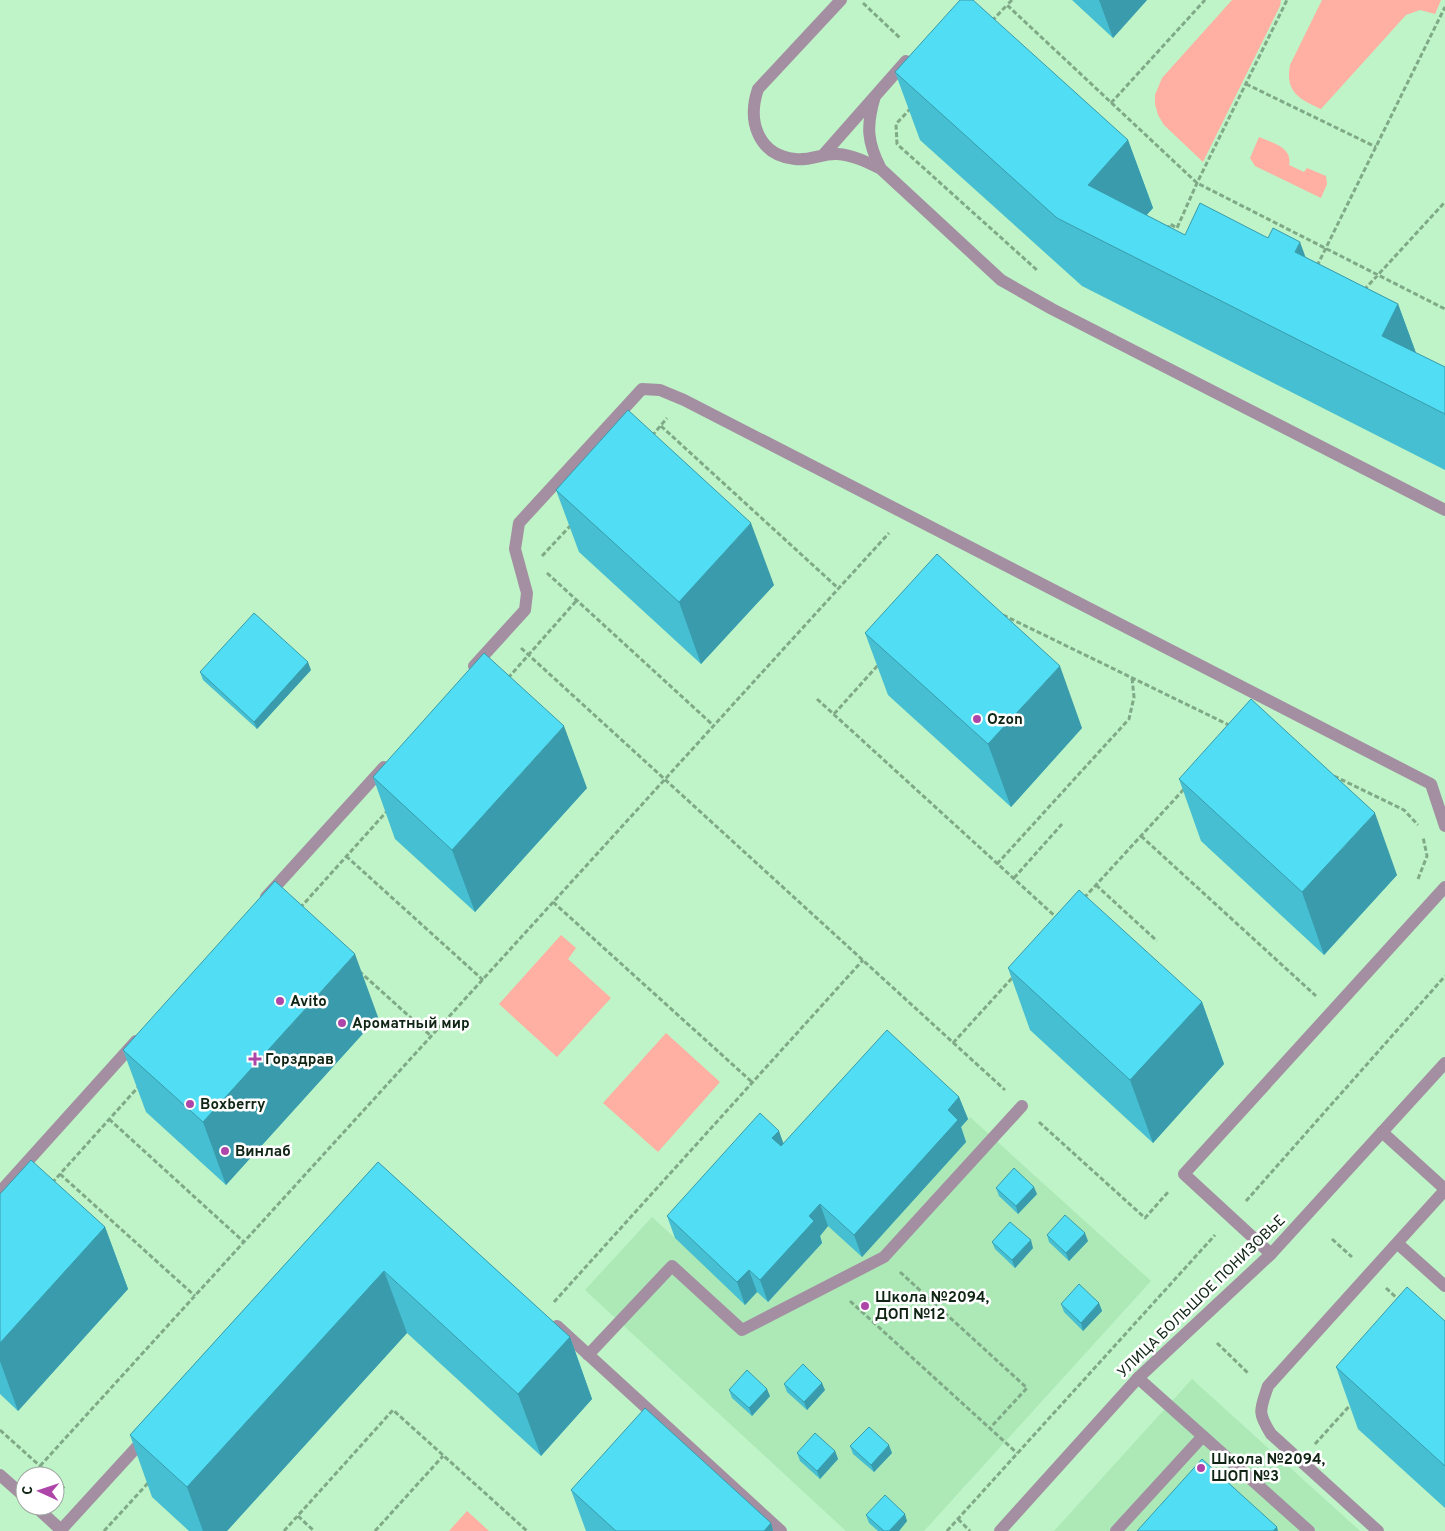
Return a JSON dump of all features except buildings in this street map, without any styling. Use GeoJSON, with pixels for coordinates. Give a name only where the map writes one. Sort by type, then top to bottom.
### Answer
{"type":"FeatureCollection","features":[{"type":"Feature","properties":{"kind":"street"},"geometry":{"type":"LineString","coordinates":[[841,0],[758,89],[752,114],[760,138],[768,148],[781,156],[795,159],[810,159],[824,154],[852,157],[882,169],[1002,280],[1032,299],[1445,510]]}},
{"type":"Feature","properties":{"kind":"street"},"geometry":{"type":"LineString","coordinates":[[824,154],[914,51]]}},
{"type":"Feature","properties":{"kind":"street"},"geometry":{"type":"LineString","coordinates":[[875,96],[869,115],[868,134],[873,153],[882,169]]}},
{"type":"Feature","properties":{"kind":"street"},"geometry":{"type":"LineString","coordinates":[[464,677],[525,610],[527,593],[515,549],[519,523],[642,389],[660,390],[684,400],[1431,784],[1445,826]]}},
{"type":"Feature","properties":{"kind":"street"},"geometry":{"type":"LineString","coordinates":[[257,907],[391,759]]}},
{"type":"Feature","properties":{"kind":"street"},"geometry":{"type":"LineString","coordinates":[[1271,1254],[1184,1174],[1445,887]]}},
{"type":"Feature","properties":{"kind":"street"},"geometry":{"type":"LineString","coordinates":[[0,1192],[143,1033]]}},
{"type":"Feature","properties":{"kind":"street","name":"УЛИЦА БОЛЬШОЕ ПОНИЗОВЬЕ"},"geometry":{"type":"LineString","coordinates":[[1000,1531],[1138,1378],[1271,1254],[1445,1063]]}},
{"type":"Feature","properties":{"kind":"street"},"geometry":{"type":"LineString","coordinates":[[588,1355],[672,1266],[742,1330],[884,1257],[1022,1106]]}},
{"type":"Feature","properties":{"kind":"street"},"geometry":{"type":"LineString","coordinates":[[1378,1531],[1271,1434],[1264,1423],[1261,1410],[1262,1399],[1268,1386],[1445,1190],[1382,1132]]}},
{"type":"Feature","properties":{"kind":"street"},"geometry":{"type":"LineString","coordinates":[[1397,1243],[1445,1286]]}},
{"type":"Feature","properties":{"kind":"street"},"geometry":{"type":"LineString","coordinates":[[544,1314],[781,1531]]}},
{"type":"Feature","properties":{"kind":"street"},"geometry":{"type":"LineString","coordinates":[[1138,1378],[1309,1531]]}},
{"type":"Feature","properties":{"kind":"street"},"geometry":{"type":"LineString","coordinates":[[45,1516],[60,1530],[156,1426]]}},
{"type":"Feature","properties":{"kind":"street"},"geometry":{"type":"LineString","coordinates":[[1116,1531],[1203,1436]]}},
{"type":"Feature","properties":{"kind":"street"},"geometry":{"type":"LineString","coordinates":[[0,1475],[15,1488]]}},
{"type":"Feature","properties":{"kind":"path"},"geometry":{"type":"LineString","coordinates":[[987,26],[1012,0]]}},
{"type":"Feature","properties":{"kind":"path"},"geometry":{"type":"LineString","coordinates":[[1111,104],[1205,0]]}},
{"type":"Feature","properties":{"kind":"path"},"geometry":{"type":"LineString","coordinates":[[1166,231],[1170,224],[1178,228],[1197,183],[1287,0]]}},
{"type":"Feature","properties":{"kind":"path"},"geometry":{"type":"LineString","coordinates":[[1007,5],[1197,183],[1445,309]]}},
{"type":"Feature","properties":{"kind":"path"},"geometry":{"type":"LineString","coordinates":[[1315,271],[1445,7]]}},
{"type":"Feature","properties":{"kind":"path"},"geometry":{"type":"LineString","coordinates":[[1246,84],[1376,147]]}},
{"type":"Feature","properties":{"kind":"path"},"geometry":{"type":"LineString","coordinates":[[915,104],[896,124],[897,144],[1044,277]]}},
{"type":"Feature","properties":{"kind":"path"},"geometry":{"type":"LineString","coordinates":[[1361,294],[1445,202]]}},
{"type":"Feature","properties":{"kind":"path"},"geometry":{"type":"LineString","coordinates":[[648,440],[684,400]]}},
{"type":"Feature","properties":{"kind":"path"},"geometry":{"type":"LineString","coordinates":[[661,426],[839,589]]}},
{"type":"Feature","properties":{"kind":"path"},"geometry":{"type":"LineString","coordinates":[[0,1430],[40,1466],[906,515]]}},
{"type":"Feature","properties":{"kind":"path"},"geometry":{"type":"LineString","coordinates":[[536,563],[575,520]]}},
{"type":"Feature","properties":{"kind":"path"},"geometry":{"type":"LineString","coordinates":[[543,569],[714,726]]}},
{"type":"Feature","properties":{"kind":"path"},"geometry":{"type":"LineString","coordinates":[[502,683],[577,600]]}},
{"type":"Feature","properties":{"kind":"path"},"geometry":{"type":"LineString","coordinates":[[1000,614],[1238,729]]}},
{"type":"Feature","properties":{"kind":"path"},"geometry":{"type":"LineString","coordinates":[[504,633],[1145,1218],[1184,1174]]}},
{"type":"Feature","properties":{"kind":"path"},"geometry":{"type":"LineString","coordinates":[[834,714],[881,662]]}},
{"type":"Feature","properties":{"kind":"path"},"geometry":{"type":"LineString","coordinates":[[997,864],[1129,719],[1134,697],[1132,678]]}},
{"type":"Feature","properties":{"kind":"path"},"geometry":{"type":"LineString","coordinates":[[817,699],[1062,923]]}},
{"type":"Feature","properties":{"kind":"path"},"geometry":{"type":"LineString","coordinates":[[1325,772],[1404,810],[1420,828],[1427,856],[1416,885]]}},
{"type":"Feature","properties":{"kind":"path"},"geometry":{"type":"LineString","coordinates":[[1079,904],[1186,786]]}},
{"type":"Feature","properties":{"kind":"path"},"geometry":{"type":"LineString","coordinates":[[295,913],[392,806]]}},
{"type":"Feature","properties":{"kind":"path"},"geometry":{"type":"LineString","coordinates":[[1014,878],[1062,824]]}},
{"type":"Feature","properties":{"kind":"path"},"geometry":{"type":"LineString","coordinates":[[1141,836],[1333,1011]]}},
{"type":"Feature","properties":{"kind":"path"},"geometry":{"type":"LineString","coordinates":[[346,856],[483,980]]}},
{"type":"Feature","properties":{"kind":"path"},"geometry":{"type":"LineString","coordinates":[[1096,885],[1158,941]]}},
{"type":"Feature","properties":{"kind":"path"},"geometry":{"type":"LineString","coordinates":[[553,902],[752,1083]]}},
{"type":"Feature","properties":{"kind":"path"},"geometry":{"type":"LineString","coordinates":[[544,1314],[863,960]]}},
{"type":"Feature","properties":{"kind":"path"},"geometry":{"type":"LineString","coordinates":[[352,965],[431,1036]]}},
{"type":"Feature","properties":{"kind":"path"},"geometry":{"type":"LineString","coordinates":[[952,1043],[1017,972]]}},
{"type":"Feature","properties":{"kind":"path"},"geometry":{"type":"LineString","coordinates":[[947,1531],[1232,1217],[1445,976]]}},
{"type":"Feature","properties":{"kind":"path"},"geometry":{"type":"LineString","coordinates":[[47,1189],[143,1082]]}},
{"type":"Feature","properties":{"kind":"path"},"geometry":{"type":"LineString","coordinates":[[109,1119],[244,1242]]}},
{"type":"Feature","properties":{"kind":"path"},"geometry":{"type":"LineString","coordinates":[[60,1174],[195,1296]]}},
{"type":"Feature","properties":{"kind":"path"},"geometry":{"type":"LineString","coordinates":[[884,1257],[1027,1388],[990,1428]]}},
{"type":"Feature","properties":{"kind":"path"},"geometry":{"type":"LineString","coordinates":[[831,1284],[1017,1453]]}},
{"type":"Feature","properties":{"kind":"path"},"geometry":{"type":"LineString","coordinates":[[1217,1343],[1266,1390]]}},
{"type":"Feature","properties":{"kind":"path"},"geometry":{"type":"LineString","coordinates":[[1300,1460],[1359,1395]]}},
{"type":"Feature","properties":{"kind":"path"},"geometry":{"type":"LineString","coordinates":[[284,1531],[393,1410],[527,1531]]}},
{"type":"Feature","properties":{"kind":"path"},"geometry":{"type":"LineString","coordinates":[[375,1531],[443,1456]]}},
{"type":"Feature","properties":{"kind":"path"},"geometry":{"type":"LineString","coordinates":[[104,1531],[150,1480]]}},
{"type":"Feature","properties":{"kind":"path"},"geometry":{"type":"LineString","coordinates":[[298,1516],[314,1531]]}},
{"type":"Feature","properties":{"kind":"path"},"geometry":{"type":"LineString","coordinates":[[958,1519],[970,1531]]}},
{"type":"Feature","properties":{"kind":"shaded area"},"geometry":{"type":"Polygon","coordinates":[[[1232,0],[1281,0],[1280,6],[1203,162],[1164,125],[1158,115],[1155,95],[1162,78],[1232,0]]]}},
{"type":"Feature","properties":{"kind":"shaded area"},"geometry":{"type":"Polygon","coordinates":[[[1322,0],[1441,0],[1435,14],[1420,10],[1406,15],[1321,109],[1306,102],[1295,93],[1289,74],[1290,65],[1322,0]]]}},
{"type":"Feature","properties":{"kind":"shaded area"},"geometry":{"type":"Polygon","coordinates":[[[1259,137],[1285,150],[1288,154],[1289,165],[1304,172],[1307,168],[1326,176],[1327,184],[1321,198],[1255,166],[1250,158],[1259,137]]]}},
{"type":"Feature","properties":{"kind":"shaded area"},"geometry":{"type":"Polygon","coordinates":[[[561,935],[576,948],[568,959],[611,998],[557,1057],[499,1004],[561,935]]]}},
{"type":"Feature","properties":{"kind":"shaded area"},"geometry":{"type":"Polygon","coordinates":[[[666,1033],[720,1082],[658,1152],[603,1103],[666,1033]]]}},
{"type":"Feature","properties":{"kind":"shaded area","name":"Школа №2094, ДОП №12"},"geometry":{"type":"Polygon","coordinates":[[[970,1117],[1151,1281],[924,1531],[846,1531],[585,1290],[652,1217],[675,1238],[787,1153],[968,1119],[970,1117]]]}},
{"type":"Feature","properties":{"kind":"shaded area","name":"Школа №2094, ШОП №3"},"geometry":{"type":"Polygon","coordinates":[[[1192,1379],[1360,1531],[1054,1531],[1192,1379]]]}},
{"type":"Feature","properties":{"kind":"shaded area"},"geometry":{"type":"Polygon","coordinates":[[[467,1511],[489,1531],[449,1531],[467,1511]]]}},
{"type":"Feature","properties":{"kind":"place","name":"Ozon"},"geometry":{"type":"Point","coordinates":[977,719]}},
{"type":"Feature","properties":{"kind":"place","name":"Avito"},"geometry":{"type":"Point","coordinates":[280,1001]}},
{"type":"Feature","properties":{"kind":"place","name":"Ароматный мир"},"geometry":{"type":"Point","coordinates":[342,1023]}},
{"type":"Feature","properties":{"kind":"place","name":"Горздрав"},"geometry":{"type":"Point","coordinates":[255,1059]}},
{"type":"Feature","properties":{"kind":"place","name":"Boxberry"},"geometry":{"type":"Point","coordinates":[190,1104]}},
{"type":"Feature","properties":{"kind":"place","name":"Винлаб"},"geometry":{"type":"Point","coordinates":[225,1151]}},
{"type":"Feature","properties":{"kind":"place","name":"Школа №2094, ДОП №12"},"geometry":{"type":"Point","coordinates":[865,1306]}},
{"type":"Feature","properties":{"kind":"place","name":"Школа №2094, ШОП №3"},"geometry":{"type":"Point","coordinates":[1201,1468]}}]}
